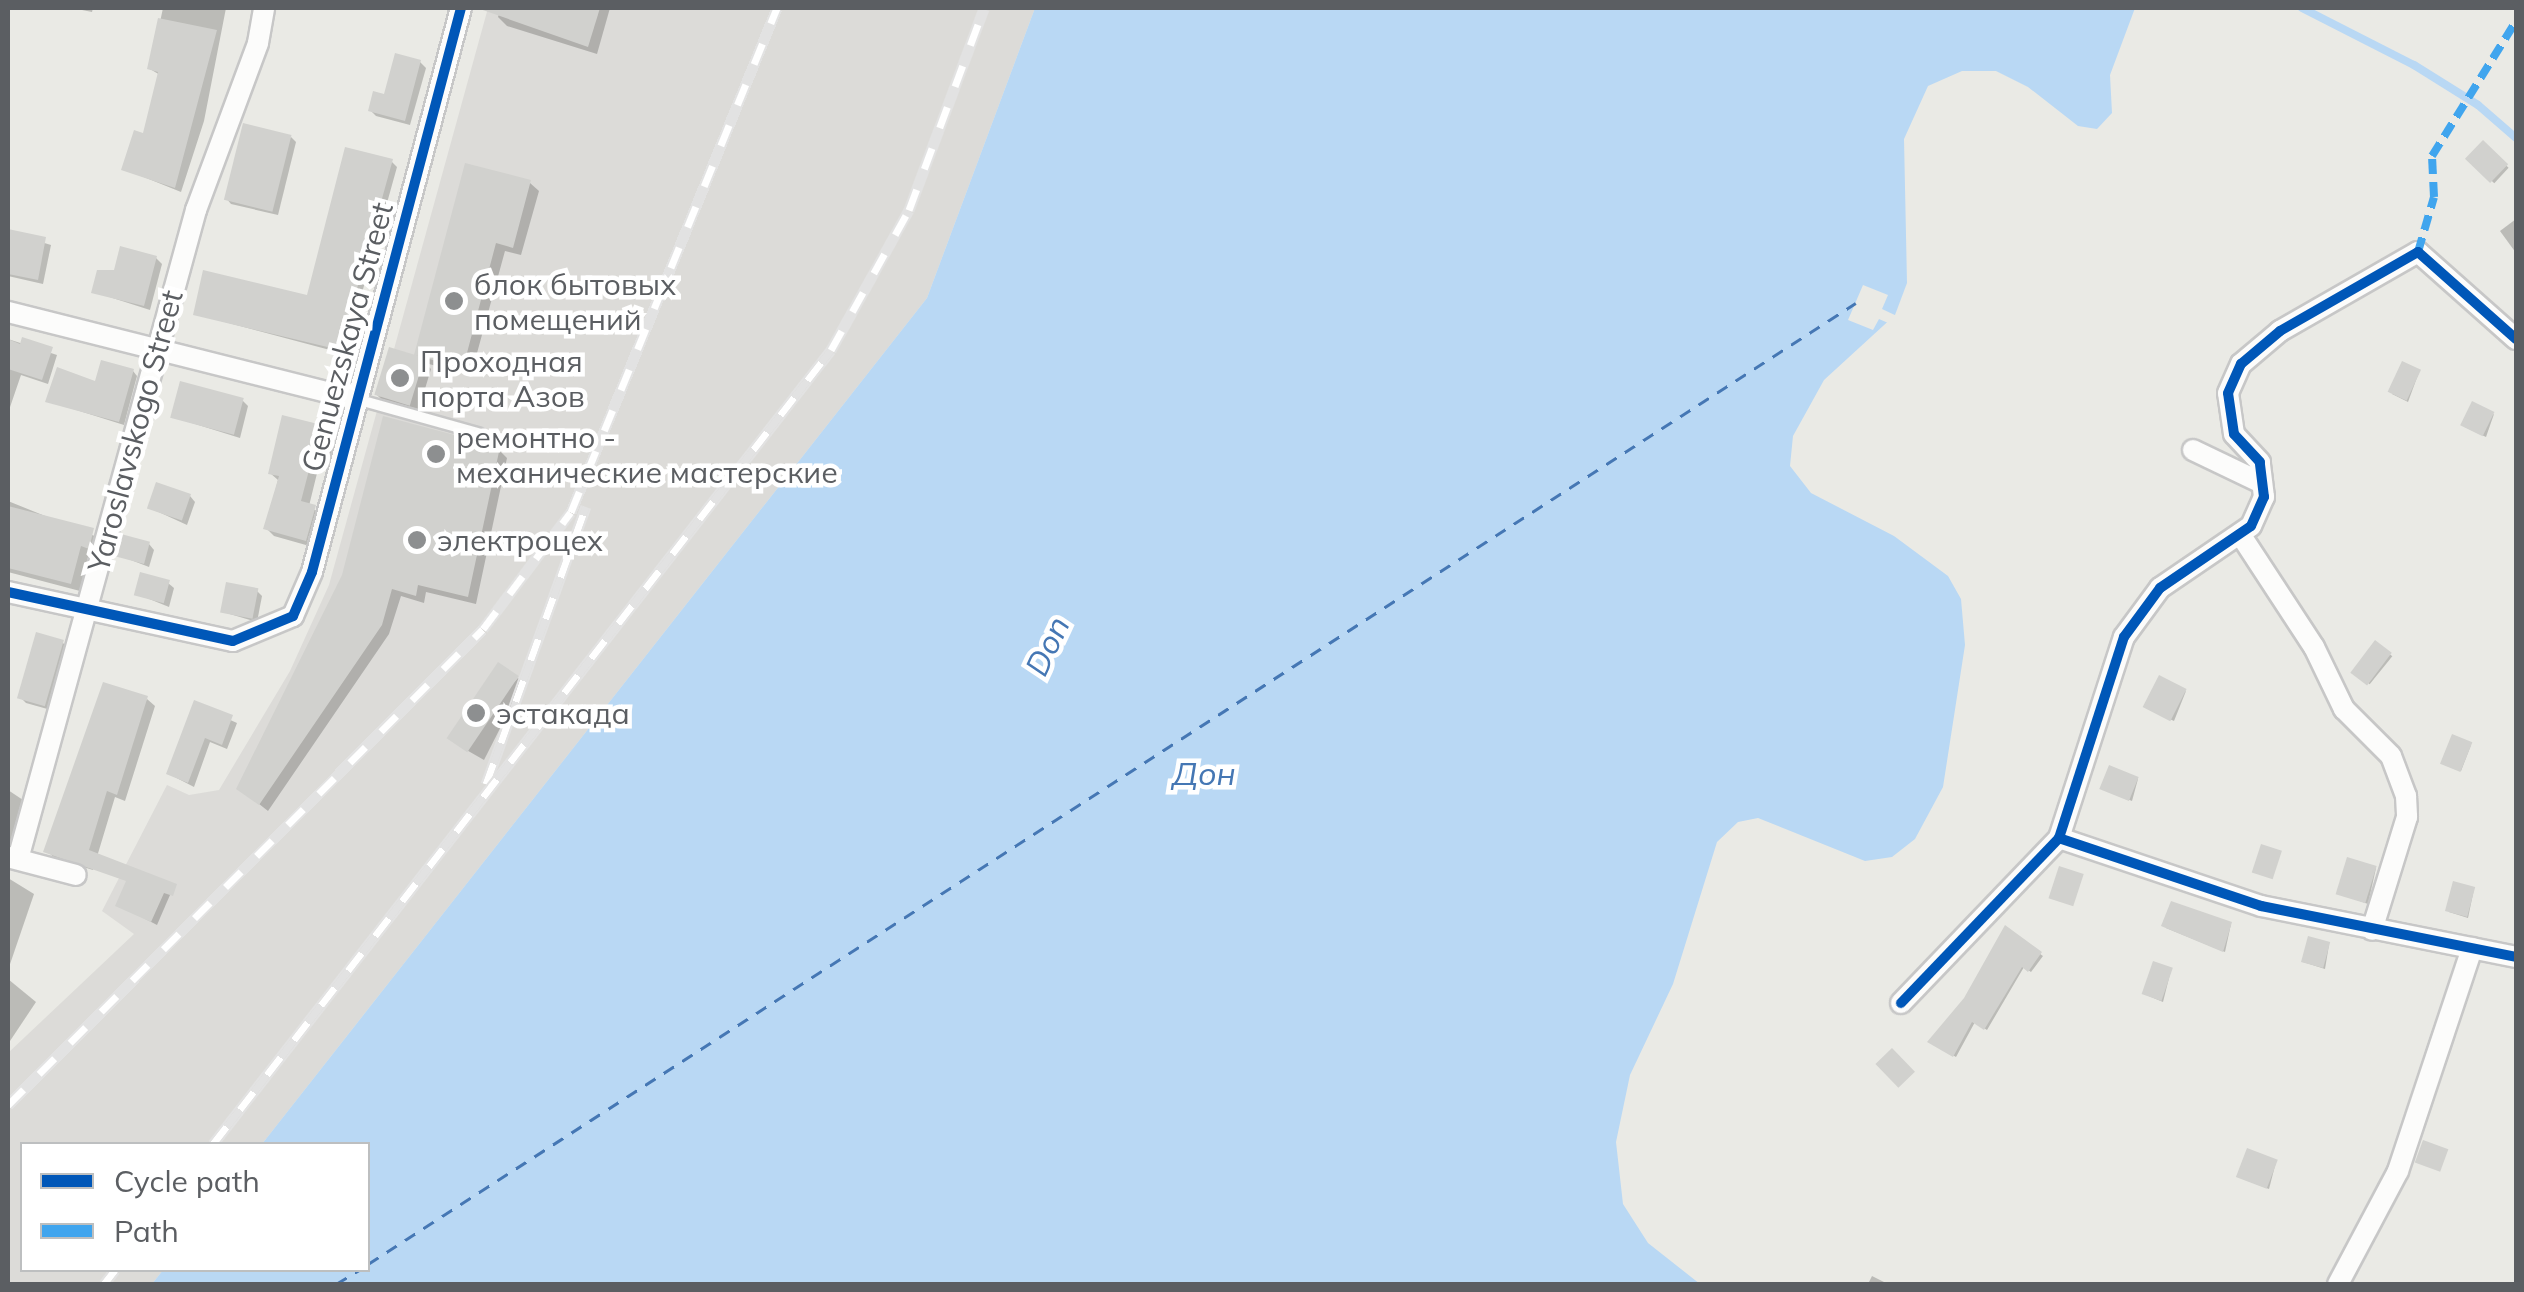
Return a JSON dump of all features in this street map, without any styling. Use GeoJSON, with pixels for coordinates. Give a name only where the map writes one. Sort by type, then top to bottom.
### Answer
{"type":"FeatureCollection","features":[{"type":"Feature","properties":{"kind":"street","name":"Yaroslavskogo Street"},"geometry":{"type":"LineString","coordinates":[[13,858],[86,613],[158,349],[264,8]]}},
{"type":"Feature","properties":{"kind":"street","name":"Genuezskaya Street"},"geometry":{"type":"LineString","coordinates":[[86,613],[233,640],[292,616],[312,572],[461,8]]}},
{"type":"Feature","properties":{"kind":"street"},"geometry":{"type":"LineString","coordinates":[[1901,1003],[2059,838],[2124,637],[2160,588],[2240,534],[2257,512],[2262,483],[2260,462],[2234,434],[2228,393],[2240,364],[2280,330],[2418,252],[2516,338]]}},
{"type":"Feature","properties":{"kind":"street"},"geometry":{"type":"LineString","coordinates":[[8,312],[356,399]]}},
{"type":"Feature","properties":{"kind":"street"},"geometry":{"type":"LineString","coordinates":[[2193,450],[2262,483]]}},
{"type":"Feature","properties":{"kind":"street"},"geometry":{"type":"LineString","coordinates":[[2240,534],[2314,646],[2344,708],[2391,756],[2406,796],[2408,817],[2372,930]]}},
{"type":"Feature","properties":{"kind":"street"},"geometry":{"type":"LineString","coordinates":[[8,592],[86,613]]}},
{"type":"Feature","properties":{"kind":"street"},"geometry":{"type":"LineString","coordinates":[[2059,838],[2261,906],[2516,956]]}},
{"type":"Feature","properties":{"kind":"street"},"geometry":{"type":"LineString","coordinates":[[13,858],[76,875]]}},
{"type":"Feature","properties":{"kind":"street"},"geometry":{"type":"LineString","coordinates":[[2338,1284],[2398,1171],[2472,948]]}},
{"type":"Feature","properties":{"kind":"lane"},"geometry":{"type":"LineString","coordinates":[[356,399],[478,433]]}},
{"type":"Feature","properties":{"kind":"shaded area"},"geometry":{"type":"Polygon","coordinates":[[[488,8],[1035,8],[927,298],[264,1142],[20,1142],[20,1272],[161,1272],[152,1284],[8,1284],[8,1053],[134,934],[102,911],[167,785],[189,795],[219,790],[290,671],[329,585],[488,8]]]}},
{"type":"Feature","properties":{"kind":"water","name":"Дон"},"geometry":{"type":"Polygon","coordinates":[[[1035,8],[2135,8],[2110,75],[2112,113],[2097,129],[2078,126],[2028,87],[1996,71],[1962,71],[1928,86],[1904,139],[1907,283],[1895,315],[1824,380],[1793,436],[1790,466],[1811,493],[1894,536],[1948,576],[1961,599],[1965,645],[1943,787],[1915,839],[1892,857],[1865,861],[1758,818],[1738,822],[1717,842],[1673,984],[1630,1075],[1616,1142],[1623,1204],[1648,1243],[1700,1284],[152,1284],[161,1272],[370,1272],[370,1142],[264,1142],[927,298],[1035,8]]]}},
{"type":"Feature","properties":{"kind":"pier"},"geometry":{"type":"Polygon","coordinates":[[[1863,285],[1888,295],[1882,309],[1899,317],[1895,326],[1879,319],[1873,330],[1848,320],[1863,285]]]}},
{"type":"Feature","properties":{"kind":"building"},"geometry":{"type":"Polygon","coordinates":[[[477,8],[600,8],[588,47],[477,8]]]}},
{"type":"Feature","properties":{"kind":"building"},"geometry":{"type":"Polygon","coordinates":[[[158,18],[217,30],[175,188],[121,170],[134,130],[143,133],[158,72],[147,69],[158,18]]]}},
{"type":"Feature","properties":{"kind":"building"},"geometry":{"type":"Polygon","coordinates":[[[395,53],[421,60],[405,121],[368,111],[373,91],[384,94],[395,53]]]}},
{"type":"Feature","properties":{"kind":"building"},"geometry":{"type":"Polygon","coordinates":[[[243,123],[292,135],[272,212],[224,200],[243,123]]]}},
{"type":"Feature","properties":{"kind":"building"},"geometry":{"type":"Polygon","coordinates":[[[2483,140],[2508,164],[2490,183],[2465,159],[2483,140]]]}},
{"type":"Feature","properties":{"kind":"building"},"geometry":{"type":"Polygon","coordinates":[[[345,147],[393,159],[340,350],[193,315],[203,270],[307,295],[345,147]]]}},
{"type":"Feature","properties":{"kind":"building","name":"блок бытовых помещений"},"geometry":{"type":"Polygon","coordinates":[[[465,163],[531,180],[513,248],[496,243],[463,368],[414,355],[465,163]]]}},
{"type":"Feature","properties":{"kind":"building"},"geometry":{"type":"Polygon","coordinates":[[[8,229],[46,237],[38,280],[8,274],[8,229]]]}},
{"type":"Feature","properties":{"kind":"building"},"geometry":{"type":"Polygon","coordinates":[[[120,246],[157,256],[144,306],[91,293],[97,270],[114,270],[120,246]]]}},
{"type":"Feature","properties":{"kind":"building"},"geometry":{"type":"Polygon","coordinates":[[[22,337],[53,347],[42,380],[8,369],[8,339],[20,344],[22,337]]]}},
{"type":"Feature","properties":{"kind":"building"},"geometry":{"type":"Polygon","coordinates":[[[389,347],[424,358],[410,406],[374,395],[389,347]]]}},
{"type":"Feature","properties":{"kind":"building"},"geometry":{"type":"Polygon","coordinates":[[[101,360],[134,369],[119,422],[45,402],[57,367],[95,381],[101,360]]]}},
{"type":"Feature","properties":{"kind":"building"},"geometry":{"type":"Polygon","coordinates":[[[2402,361],[2421,370],[2407,401],[2388,392],[2402,361]]]}},
{"type":"Feature","properties":{"kind":"building"},"geometry":{"type":"Polygon","coordinates":[[[180,381],[244,398],[234,435],[170,418],[180,381]]]}},
{"type":"Feature","properties":{"kind":"building"},"geometry":{"type":"Polygon","coordinates":[[[2472,401],[2494,412],[2483,436],[2460,425],[2472,401]]]}},
{"type":"Feature","properties":{"kind":"building"},"geometry":{"type":"Polygon","coordinates":[[[282,415],[330,427],[323,453],[314,451],[301,501],[316,505],[306,541],[263,529],[279,476],[268,474],[282,415]]]}},
{"type":"Feature","properties":{"kind":"building"},"geometry":{"type":"Polygon","coordinates":[[[383,416],[500,447],[468,597],[418,585],[416,596],[392,589],[382,625],[259,805],[236,789],[342,575],[383,416]]]}},
{"type":"Feature","properties":{"kind":"building"},"geometry":{"type":"Polygon","coordinates":[[[156,482],[191,494],[182,521],[147,508],[156,482]]]}},
{"type":"Feature","properties":{"kind":"building"},"geometry":{"type":"Polygon","coordinates":[[[8,506],[94,528],[89,549],[81,546],[71,584],[8,568],[8,506]]]}},
{"type":"Feature","properties":{"kind":"building"},"geometry":{"type":"Polygon","coordinates":[[[121,534],[150,542],[144,564],[115,556],[121,534]]]}},
{"type":"Feature","properties":{"kind":"building"},"geometry":{"type":"Polygon","coordinates":[[[140,572],[170,580],[164,603],[134,595],[140,572]]]}},
{"type":"Feature","properties":{"kind":"building"},"geometry":{"type":"Polygon","coordinates":[[[226,582],[258,588],[252,619],[220,612],[226,582]]]}},
{"type":"Feature","properties":{"kind":"building"},"geometry":{"type":"Polygon","coordinates":[[[36,632],[64,640],[45,706],[17,698],[36,632]]]}},
{"type":"Feature","properties":{"kind":"building"},"geometry":{"type":"Polygon","coordinates":[[[2375,640],[2392,653],[2367,685],[2350,673],[2375,640]]]}},
{"type":"Feature","properties":{"kind":"building"},"geometry":{"type":"Polygon","coordinates":[[[498,662],[519,676],[467,752],[447,738],[498,662]]]}},
{"type":"Feature","properties":{"kind":"building"},"geometry":{"type":"Polygon","coordinates":[[[2159,675],[2187,689],[2170,721],[2143,707],[2159,675]]]}},
{"type":"Feature","properties":{"kind":"building"},"geometry":{"type":"Polygon","coordinates":[[[103,682],[148,696],[117,795],[107,791],[89,850],[177,884],[173,896],[164,893],[151,922],[115,906],[126,881],[43,852],[103,682]]]}},
{"type":"Feature","properties":{"kind":"building"},"geometry":{"type":"Polygon","coordinates":[[[194,700],[233,715],[222,745],[205,738],[188,783],[166,774],[194,700]]]}},
{"type":"Feature","properties":{"kind":"building"},"geometry":{"type":"Polygon","coordinates":[[[2452,734],[2472,742],[2460,772],[2440,764],[2452,734]]]}},
{"type":"Feature","properties":{"kind":"building"},"geometry":{"type":"Polygon","coordinates":[[[2109,765],[2139,777],[2129,801],[2099,789],[2109,765]]]}},
{"type":"Feature","properties":{"kind":"building"},"geometry":{"type":"Polygon","coordinates":[[[2261,844],[2282,851],[2273,879],[2252,873],[2261,844]]]}},
{"type":"Feature","properties":{"kind":"building"},"geometry":{"type":"Polygon","coordinates":[[[2347,857],[2377,866],[2365,903],[2336,894],[2347,857]]]}},
{"type":"Feature","properties":{"kind":"building"},"geometry":{"type":"Polygon","coordinates":[[[2059,866],[2084,874],[2073,906],[2048,898],[2059,866]]]}},
{"type":"Feature","properties":{"kind":"building"},"geometry":{"type":"Polygon","coordinates":[[[2453,881],[2475,887],[2467,917],[2445,911],[2453,881]]]}},
{"type":"Feature","properties":{"kind":"building"},"geometry":{"type":"Polygon","coordinates":[[[2171,901],[2232,922],[2223,952],[2161,926],[2171,901]]]}},
{"type":"Feature","properties":{"kind":"building"},"geometry":{"type":"Polygon","coordinates":[[[2005,925],[2042,952],[2028,972],[2022,967],[1984,1030],[1972,1022],[1953,1057],[1927,1042],[1964,998],[2005,925]]]}},
{"type":"Feature","properties":{"kind":"building"},"geometry":{"type":"Polygon","coordinates":[[[2308,936],[2330,942],[2323,968],[2301,962],[2308,936]]]}},
{"type":"Feature","properties":{"kind":"building"},"geometry":{"type":"Polygon","coordinates":[[[2153,961],[2173,968],[2161,1001],[2142,994],[2153,961]]]}},
{"type":"Feature","properties":{"kind":"building"},"geometry":{"type":"Polygon","coordinates":[[[1892,1048],[1915,1072],[1898,1088],[1875,1064],[1892,1048]]]}},
{"type":"Feature","properties":{"kind":"building"},"geometry":{"type":"Polygon","coordinates":[[[2423,1140],[2448,1149],[2440,1172],[2415,1163],[2423,1140]]]}},
{"type":"Feature","properties":{"kind":"building"},"geometry":{"type":"Polygon","coordinates":[[[2247,1148],[2278,1160],[2267,1189],[2236,1177],[2247,1148]]]}},
{"type":"Feature","properties":{"kind":"waterway"},"geometry":{"type":"LineString","coordinates":[[2302,8],[2414,65],[2478,105],[2516,138]]}},
{"type":"Feature","properties":{"kind":"ferry route"},"geometry":{"type":"LineString","coordinates":[[370,1263],[1856,303]]}},
{"type":"Feature","properties":{"kind":"ferry route"},"geometry":{"type":"LineString","coordinates":[[336,1284],[356,1272]]}},
{"type":"Feature","properties":{"kind":"railway"},"geometry":{"type":"LineString","coordinates":[[8,1105],[483,629],[571,512],[777,8]]}},
{"type":"Feature","properties":{"kind":"railway"},"geometry":{"type":"LineString","coordinates":[[215,1142],[831,350],[909,210],[984,8]]}},
{"type":"Feature","properties":{"kind":"railway"},"geometry":{"type":"LineString","coordinates":[[486,784],[586,506]]}},
{"type":"Feature","properties":{"kind":"railway"},"geometry":{"type":"LineString","coordinates":[[104,1284],[113,1272]]}},
{"type":"Feature","properties":{"kind":"marked path"},"geometry":{"type":"LineString","coordinates":[[2418,252],[2434,197],[2432,156],[2516,21]]}},
{"type":"Feature","properties":{"kind":"cycle path"},"geometry":{"type":"LineString","coordinates":[[8,592],[233,641],[293,616],[312,572],[461,8]]}},
{"type":"Feature","properties":{"kind":"cycle path"},"geometry":{"type":"LineString","coordinates":[[1901,1003],[2059,838],[2124,637],[2160,588],[2251,526],[2264,497],[2260,462],[2234,434],[2228,393],[2241,364],[2280,331],[2418,252],[2516,339]]}},
{"type":"Feature","properties":{"kind":"cycle path"},"geometry":{"type":"LineString","coordinates":[[2059,838],[2261,906],[2516,957]]}},
{"type":"Feature","properties":{"kind":"place","name":"блок бытовых помещений"},"geometry":{"type":"Point","coordinates":[454,301]}},
{"type":"Feature","properties":{"kind":"place","name":"Проходная порта Азов"},"geometry":{"type":"Point","coordinates":[400,378]}},
{"type":"Feature","properties":{"kind":"place","name":"ремонтно - механические мастерские"},"geometry":{"type":"Point","coordinates":[436,454]}},
{"type":"Feature","properties":{"kind":"place","name":"электроцех"},"geometry":{"type":"Point","coordinates":[417,540]}},
{"type":"Feature","properties":{"kind":"place","name":"эстакада"},"geometry":{"type":"Point","coordinates":[476,713]}},
{"type":"Feature","properties":{"kind":"water label","name":"Don"},"geometry":{"type":"Point","coordinates":[1047,646]}}]}
